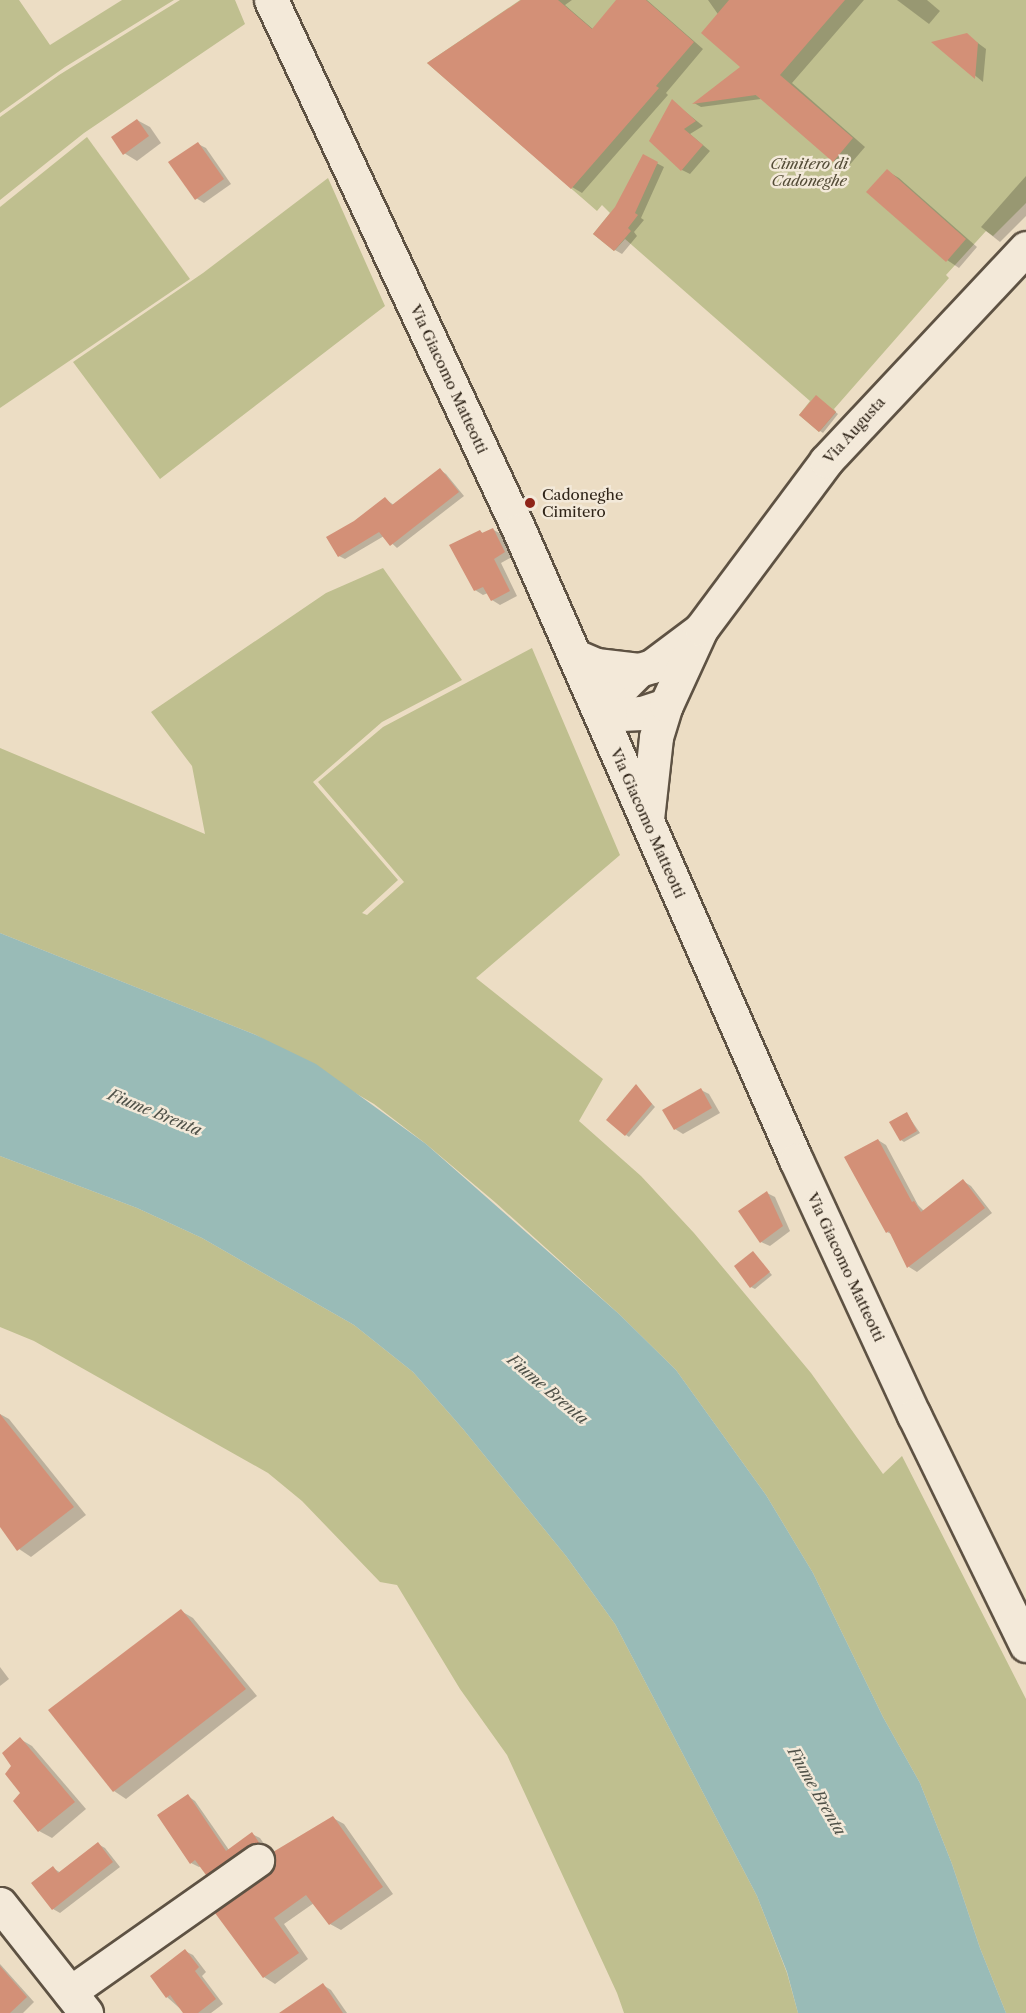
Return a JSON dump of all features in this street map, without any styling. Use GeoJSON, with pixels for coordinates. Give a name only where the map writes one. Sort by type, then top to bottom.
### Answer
{"type":"FeatureCollection","features":[{"type":"Feature","properties":{"kind":"main road","name":"Via Giacomo Matteotti"},"geometry":{"type":"LineString","coordinates":[[271,0],[409,290],[575,656],[796,1160],[914,1415],[1026,1645]]}},
{"type":"Feature","properties":{"kind":"main road","name":"Via Augusta"},"geometry":{"type":"LineString","coordinates":[[646,819],[656,737],[666,705],[701,629],[826,461],[1026,248]]}},
{"type":"Feature","properties":{"kind":"main road","name":"Via Augusta"},"geometry":{"type":"LineString","coordinates":[[601,715],[611,698],[639,670],[652,666],[701,629]]}},
{"type":"Feature","properties":{"kind":"main road"},"geometry":{"type":"LineString","coordinates":[[575,656],[596,664],[639,670]]}},
{"type":"Feature","properties":{"kind":"main road"},"geometry":{"type":"LineString","coordinates":[[601,715],[642,713],[666,705]]}},
{"type":"Feature","properties":{"kind":"main road"},"geometry":{"type":"LineString","coordinates":[[0,1904],[78,2003]]}},
{"type":"Feature","properties":{"kind":"street"},"geometry":{"type":"LineString","coordinates":[[78,2003],[258,1861]]}},
{"type":"Feature","properties":{"kind":"green space"},"geometry":{"type":"Polygon","coordinates":[[[0,0],[19,0],[50,45],[122,0],[174,0],[65,67],[0,113],[0,0]]]}},
{"type":"Feature","properties":{"kind":"green space"},"geometry":{"type":"Polygon","coordinates":[[[180,0],[235,0],[245,24],[84,133],[0,200],[0,117],[59,75],[180,0]]]}},
{"type":"Feature","properties":{"kind":"green space","name":"Cimitero di Cadoneghe"},"geometry":{"type":"Polygon","coordinates":[[[520,0],[1026,0],[1026,203],[993,236],[986,231],[946,275],[949,278],[834,409],[836,412],[819,432],[799,415],[810,401],[625,239],[614,251],[593,234],[610,213],[602,205],[597,211],[427,63],[520,0]]]}},
{"type":"Feature","properties":{"kind":"green space"},"geometry":{"type":"Polygon","coordinates":[[[87,137],[190,279],[0,408],[0,207],[87,137]]]}},
{"type":"Feature","properties":{"kind":"green space"},"geometry":{"type":"Polygon","coordinates":[[[328,178],[385,306],[160,479],[73,362],[203,273],[328,178]]]}},
{"type":"Feature","properties":{"kind":"green space"},"geometry":{"type":"Polygon","coordinates":[[[383,568],[462,680],[382,722],[313,782],[398,880],[362,913],[367,915],[404,882],[318,782],[383,727],[532,648],[620,855],[476,978],[603,1079],[579,1121],[641,1176],[694,1233],[811,1373],[883,1474],[902,1456],[1026,1699],[1026,2013],[1006,2013],[920,1783],[883,1717],[813,1573],[766,1495],[676,1370],[619,1314],[496,1203],[374,1104],[256,1035],[0,933],[0,748],[205,834],[192,766],[151,712],[326,593],[383,568]]]}},
{"type":"Feature","properties":{"kind":"green space"},"geometry":{"type":"Polygon","coordinates":[[[0,1156],[137,1208],[202,1238],[354,1325],[413,1372],[463,1429],[566,1556],[615,1624],[757,1896],[787,1973],[798,2013],[624,2013],[617,1993],[507,1755],[460,1689],[397,1585],[380,1582],[302,1501],[268,1473],[34,1341],[0,1327],[0,1156]]]}},
{"type":"Feature","properties":{"kind":"water","name":"Fiume Brenta"},"geometry":{"type":"Polygon","coordinates":[[[0,933],[256,1035],[316,1064],[426,1144],[619,1314],[676,1370],[766,1495],[813,1573],[883,1717],[920,1783],[1006,2013],[798,2013],[787,1972],[757,1896],[615,1624],[566,1556],[463,1429],[413,1372],[354,1325],[202,1238],[137,1208],[0,1156],[0,933]]]}},
{"type":"Feature","properties":{"kind":"building"},"geometry":{"type":"Polygon","coordinates":[[[521,0],[558,0],[592,29],[616,0],[646,0],[694,42],[656,86],[659,88],[571,189],[427,63],[521,0]]]}},
{"type":"Feature","properties":{"kind":"building"},"geometry":{"type":"Polygon","coordinates":[[[729,0],[845,0],[780,75],[853,138],[833,162],[756,95],[692,104],[740,67],[701,33],[729,0]]]}},
{"type":"Feature","properties":{"kind":"building"},"geometry":{"type":"Polygon","coordinates":[[[967,33],[978,43],[975,79],[931,42],[967,33]]]}},
{"type":"Feature","properties":{"kind":"building"},"geometry":{"type":"Polygon","coordinates":[[[672,99],[696,121],[684,129],[703,145],[681,171],[649,141],[672,99]]]}},
{"type":"Feature","properties":{"kind":"building"},"geometry":{"type":"Polygon","coordinates":[[[137,119],[149,136],[123,155],[111,137],[137,119]]]}},
{"type":"Feature","properties":{"kind":"building"},"geometry":{"type":"Polygon","coordinates":[[[198,142],[224,179],[195,200],[168,162],[198,142]]]}},
{"type":"Feature","properties":{"kind":"building"},"geometry":{"type":"Polygon","coordinates":[[[643,154],[658,162],[635,213],[638,215],[628,228],[631,231],[614,251],[593,234],[615,207],[643,154]]]}},
{"type":"Feature","properties":{"kind":"building"},"geometry":{"type":"Polygon","coordinates":[[[887,169],[966,239],[946,262],[866,192],[887,169]]]}},
{"type":"Feature","properties":{"kind":"building"},"geometry":{"type":"Polygon","coordinates":[[[816,395],[836,412],[819,432],[799,415],[816,395]]]}},
{"type":"Feature","properties":{"kind":"building"},"geometry":{"type":"Polygon","coordinates":[[[440,468],[459,492],[390,546],[379,532],[338,557],[326,537],[354,521],[385,497],[392,505],[440,468]]]}},
{"type":"Feature","properties":{"kind":"building"},"geometry":{"type":"Polygon","coordinates":[[[493,528],[505,552],[494,559],[510,591],[491,601],[483,587],[474,591],[449,545],[480,530],[482,533],[493,528]]]}},
{"type":"Feature","properties":{"kind":"building"},"geometry":{"type":"Polygon","coordinates":[[[636,1084],[652,1104],[625,1136],[606,1120],[636,1084]]]}},
{"type":"Feature","properties":{"kind":"building"},"geometry":{"type":"Polygon","coordinates":[[[701,1088],[712,1108],[674,1130],[662,1110],[701,1088]]]}},
{"type":"Feature","properties":{"kind":"building"},"geometry":{"type":"Polygon","coordinates":[[[907,1112],[917,1131],[900,1141],[889,1122],[907,1112]]]}},
{"type":"Feature","properties":{"kind":"building"},"geometry":{"type":"Polygon","coordinates":[[[878,1139],[912,1202],[914,1201],[921,1212],[963,1179],[985,1208],[907,1268],[889,1231],[886,1233],[844,1157],[878,1139]]]}},
{"type":"Feature","properties":{"kind":"building"},"geometry":{"type":"Polygon","coordinates":[[[767,1191],[783,1226],[760,1243],[738,1211],[767,1191]]]}},
{"type":"Feature","properties":{"kind":"building"},"geometry":{"type":"Polygon","coordinates":[[[753,1251],[770,1272],[750,1288],[734,1266],[753,1251]]]}},
{"type":"Feature","properties":{"kind":"building"},"geometry":{"type":"Polygon","coordinates":[[[0,1414],[74,1507],[17,1551],[0,1527],[0,1414]]]}},
{"type":"Feature","properties":{"kind":"building"},"geometry":{"type":"Polygon","coordinates":[[[181,1609],[246,1689],[113,1792],[48,1710],[181,1609]]]}},
{"type":"Feature","properties":{"kind":"building"},"geometry":{"type":"Polygon","coordinates":[[[20,1737],[75,1802],[38,1832],[13,1801],[20,1793],[5,1774],[11,1766],[2,1753],[20,1737]]]}},
{"type":"Feature","properties":{"kind":"building"},"geometry":{"type":"Polygon","coordinates":[[[188,1794],[226,1851],[252,1832],[260,1844],[248,1846],[206,1875],[195,1860],[190,1864],[157,1815],[188,1794]]]}},
{"type":"Feature","properties":{"kind":"building"},"geometry":{"type":"Polygon","coordinates":[[[333,1816],[383,1887],[329,1925],[306,1895],[274,1918],[299,1953],[263,1978],[215,1913],[269,1875],[274,1868],[273,1852],[333,1816]]]}},
{"type":"Feature","properties":{"kind":"building"},"geometry":{"type":"Polygon","coordinates":[[[98,1842],[113,1862],[52,1910],[31,1883],[53,1866],[58,1873],[98,1842]]]}},
{"type":"Feature","properties":{"kind":"building"},"geometry":{"type":"Polygon","coordinates":[[[185,1949],[199,1967],[195,1971],[216,1999],[198,2013],[183,2013],[170,1995],[166,1998],[150,1976],[185,1949]]]}},
{"type":"Feature","properties":{"kind":"building"},"geometry":{"type":"Polygon","coordinates":[[[0,1966],[27,1997],[10,2013],[0,2013],[0,1966]]]}},
{"type":"Feature","properties":{"kind":"building"},"geometry":{"type":"Polygon","coordinates":[[[323,1983],[343,2013],[279,2013],[323,1983]]]}},
{"type":"Feature","properties":{"kind":"place","name":"Cadoneghe Cimitero"},"geometry":{"type":"Point","coordinates":[530,503]}}]}
